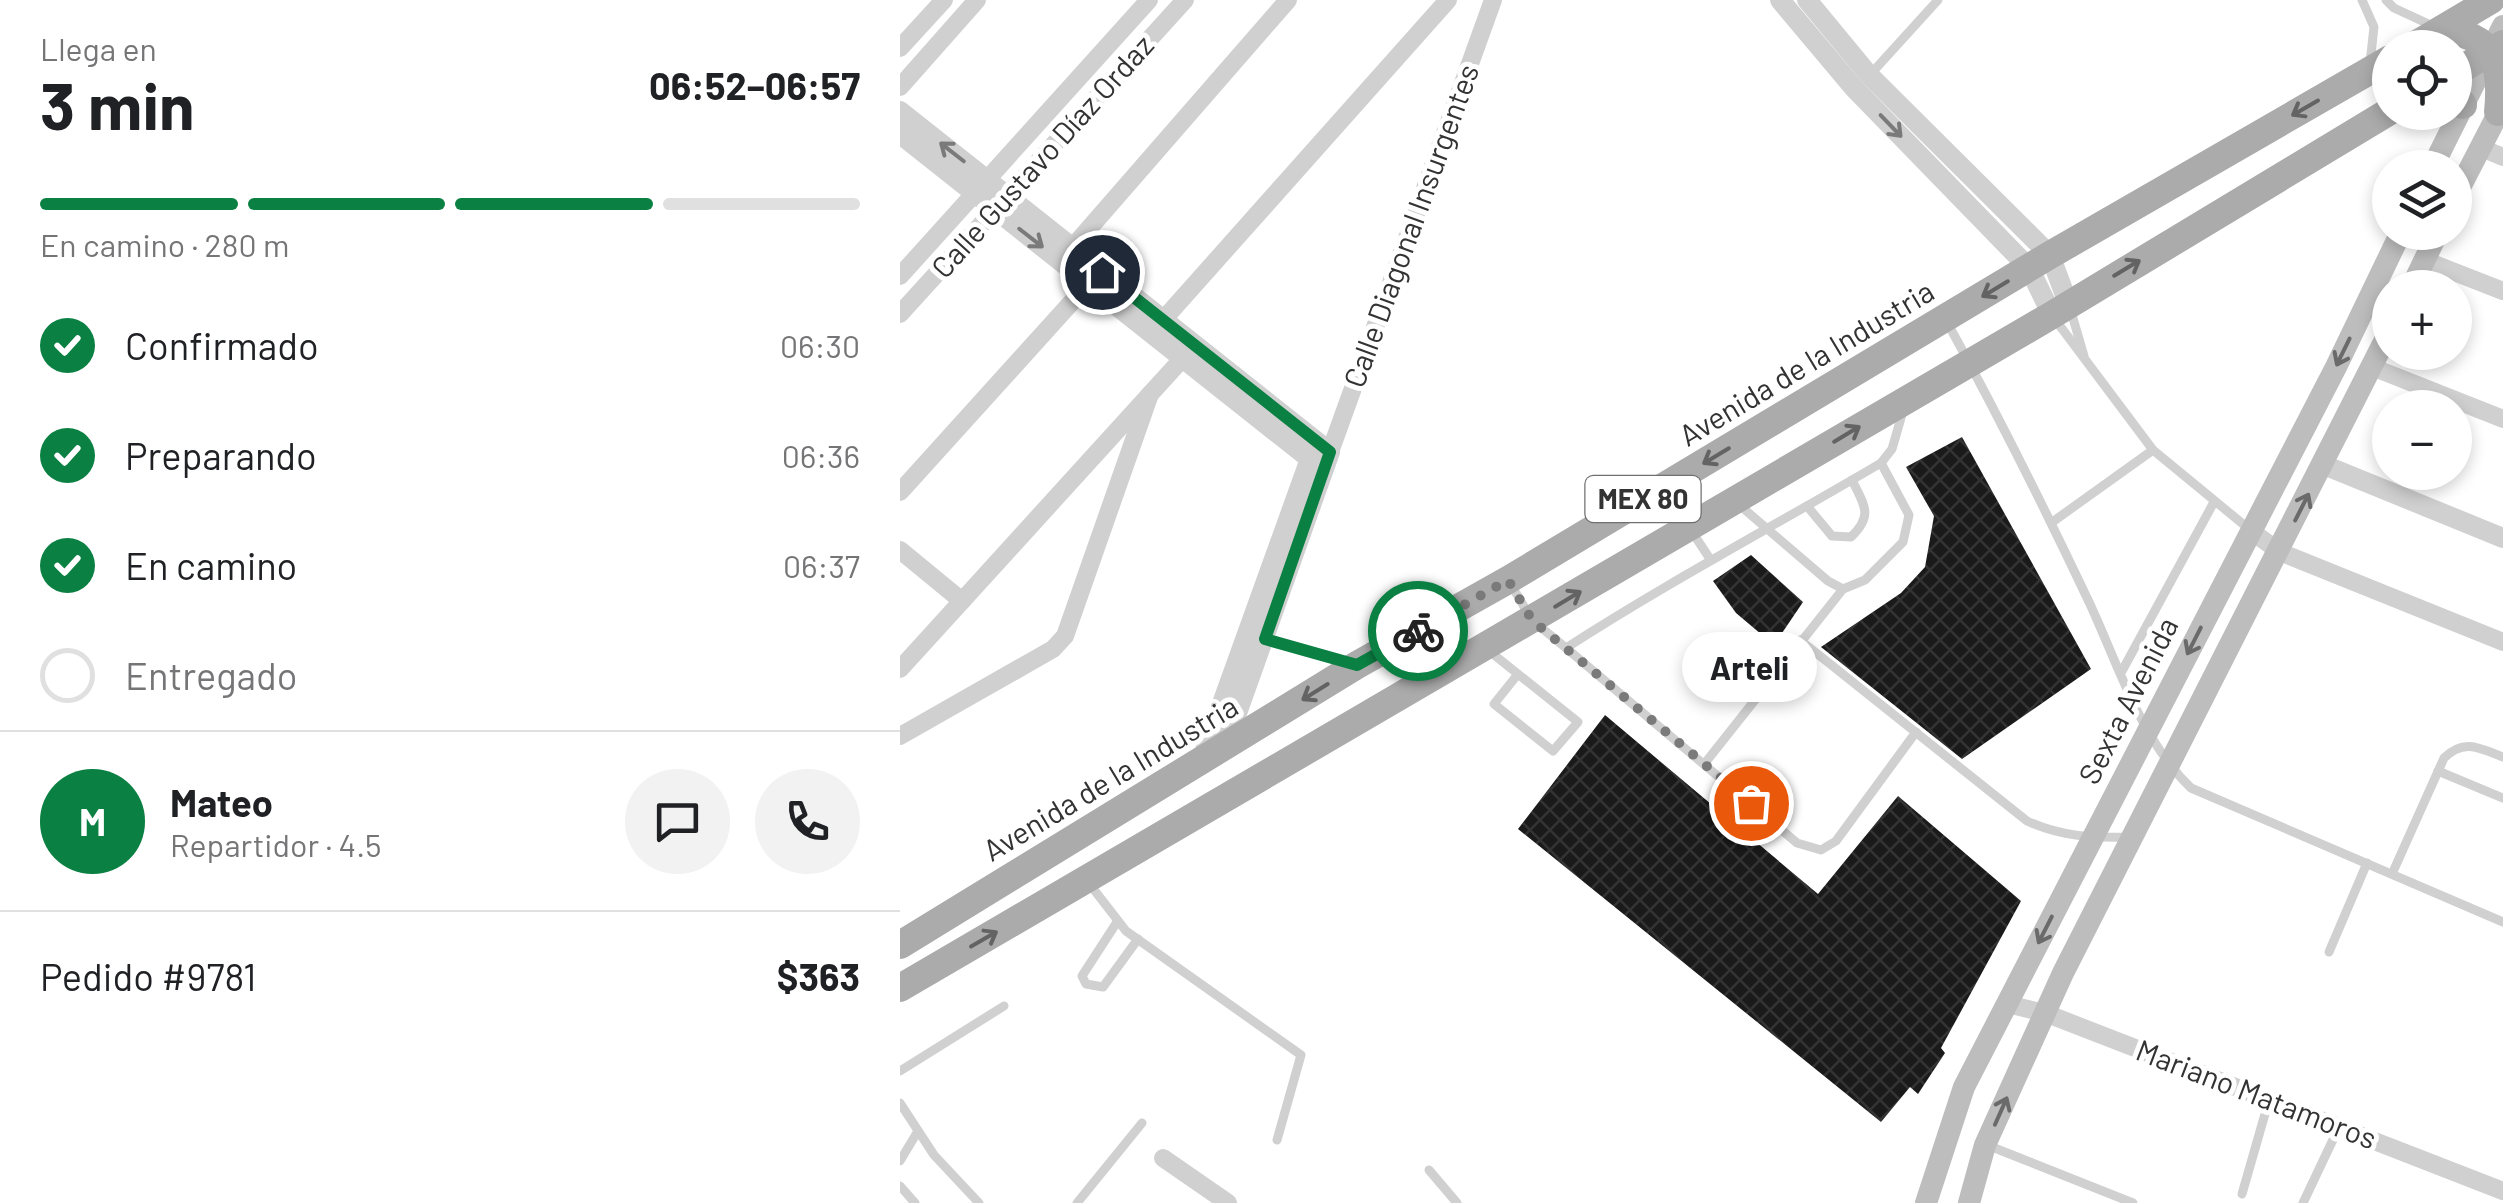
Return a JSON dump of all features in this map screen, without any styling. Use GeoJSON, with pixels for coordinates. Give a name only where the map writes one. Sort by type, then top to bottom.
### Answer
{"type":"FeatureCollection","features":[{"type":"Feature","properties":{"kind":"main road"},"geometry":{"type":"LineString","coordinates":[[2441,30],[2491,0]]}},
{"type":"Feature","properties":{"kind":"main road"},"geometry":{"type":"LineString","coordinates":[[2472,36],[2499,41]]}},
{"type":"Feature","properties":{"kind":"main road"},"geometry":{"type":"LineString","coordinates":[[2472,61],[2499,41]]}},
{"type":"Feature","properties":{"kind":"main road"},"geometry":{"type":"LineString","coordinates":[[2472,81],[2499,41]]}},
{"type":"Feature","properties":{"kind":"main road"},"geometry":{"type":"LineString","coordinates":[[2472,164],[2501,110],[2499,41]]}},
{"type":"Feature","properties":{"kind":"main road","name":"Avenida de la Industria"},"geometry":{"type":"LineString","coordinates":[[900,944],[1357,665],[1508,580],[2039,262],[2372,70]]}},
{"type":"Feature","properties":{"kind":"main road","name":"MEX 80"},"geometry":{"type":"LineString","coordinates":[[900,988],[1735,501],[2372,122]]}},
{"type":"Feature","properties":{"kind":"main road","name":"Sexta Avenida"},"geometry":{"type":"LineString","coordinates":[[1926,1203],[1964,1087],[2392,250]]}},
{"type":"Feature","properties":{"kind":"main road"},"geometry":{"type":"LineString","coordinates":[[2419,270],[2429,250]]}},
{"type":"Feature","properties":{"kind":"main road"},"geometry":{"type":"LineString","coordinates":[[1970,1203],[1986,1145],[2045,1013],[2372,366]]}},
{"type":"Feature","properties":{"kind":"street"},"geometry":{"type":"LineString","coordinates":[[900,48],[944,0]]}},
{"type":"Feature","properties":{"kind":"street"},"geometry":{"type":"LineString","coordinates":[[900,87],[977,0]]}},
{"type":"Feature","properties":{"kind":"street","name":"Calle Gustavo Díaz Ordaz"},"geometry":{"type":"LineString","coordinates":[[900,276],[1149,0]]}},
{"type":"Feature","properties":{"kind":"street","name":"Calle Gustavo Díaz Ordaz"},"geometry":{"type":"LineString","coordinates":[[900,314],[1185,0]]}},
{"type":"Feature","properties":{"kind":"street"},"geometry":{"type":"LineString","coordinates":[[1072,248],[1288,0]]}},
{"type":"Feature","properties":{"kind":"street"},"geometry":{"type":"LineString","coordinates":[[900,736],[1054,648],[1065,636],[1173,339],[1448,0]]}},
{"type":"Feature","properties":{"kind":"street","name":"Calle Diagonal Insurgentes"},"geometry":{"type":"LineString","coordinates":[[1213,756],[1320,455],[1493,0]]}},
{"type":"Feature","properties":{"kind":"street"},"geometry":{"type":"LineString","coordinates":[[1780,0],[2039,262],[2060,309]]}},
{"type":"Feature","properties":{"kind":"street"},"geometry":{"type":"LineString","coordinates":[[1807,0],[1862,82]]}},
{"type":"Feature","properties":{"kind":"street"},"geometry":{"type":"LineString","coordinates":[[924,22],[944,39]]}},
{"type":"Feature","properties":{"kind":"street"},"geometry":{"type":"LineString","coordinates":[[900,112],[1089,284],[1173,339]]}},
{"type":"Feature","properties":{"kind":"street"},"geometry":{"type":"LineString","coordinates":[[900,134],[981,187]]}},
{"type":"Feature","properties":{"kind":"street"},"geometry":{"type":"LineString","coordinates":[[2480,148],[2503,157]]}},
{"type":"Feature","properties":{"kind":"street"},"geometry":{"type":"LineString","coordinates":[[1001,203],[1072,248],[1173,339],[1320,455]]}},
{"type":"Feature","properties":{"kind":"street"},"geometry":{"type":"LineString","coordinates":[[2424,260],[2503,292]]}},
{"type":"Feature","properties":{"kind":"street"},"geometry":{"type":"LineString","coordinates":[[900,492],[1089,284]]}},
{"type":"Feature","properties":{"kind":"street"},"geometry":{"type":"LineString","coordinates":[[2382,370],[2503,418]]}},
{"type":"Feature","properties":{"kind":"street"},"geometry":{"type":"LineString","coordinates":[[900,669],[1150,394]]}},
{"type":"Feature","properties":{"kind":"street","name":"Calle Diagonal Insurgentes"},"geometry":{"type":"LineString","coordinates":[[1213,756],[1265,639],[1320,455]]}},
{"type":"Feature","properties":{"kind":"street"},"geometry":{"type":"LineString","coordinates":[[2324,465],[2503,538]]}},
{"type":"Feature","properties":{"kind":"street"},"geometry":{"type":"LineString","coordinates":[[2251,531],[2280,552],[2503,642]]}},
{"type":"Feature","properties":{"kind":"street"},"geometry":{"type":"LineString","coordinates":[[900,550],[962,601]]}},
{"type":"Feature","properties":{"kind":"street","name":"Mariano Matamoros"},"geometry":{"type":"LineString","coordinates":[[2007,1004],[2045,1013],[2503,1191]]}},
{"type":"Feature","properties":{"kind":"street"},"geometry":{"type":"LineString","coordinates":[[1163,1158],[1228,1203]]}},
{"type":"Feature","properties":{"kind":"lane"},"geometry":{"type":"LineString","coordinates":[[1862,82],[1938,0]]}},
{"type":"Feature","properties":{"kind":"lane"},"geometry":{"type":"LineString","coordinates":[[2362,0],[2374,30]]}},
{"type":"Feature","properties":{"kind":"lane"},"geometry":{"type":"LineString","coordinates":[[2386,0],[2394,8],[2441,30]]}},
{"type":"Feature","properties":{"kind":"lane"},"geometry":{"type":"LineString","coordinates":[[2472,103],[2501,110]]}},
{"type":"Feature","properties":{"kind":"lane"},"geometry":{"type":"LineString","coordinates":[[2060,309],[2086,363],[2153,450],[2251,531]]}},
{"type":"Feature","properties":{"kind":"lane"},"geometry":{"type":"LineString","coordinates":[[2060,309],[2086,363]]}},
{"type":"Feature","properties":{"kind":"lane"},"geometry":{"type":"LineString","coordinates":[[1945,319],[2051,523],[2147,732],[2168,765],[2192,788],[2503,922]]}},
{"type":"Feature","properties":{"kind":"lane"},"geometry":{"type":"LineString","coordinates":[[1566,648],[1710,559],[1881,463],[1892,448],[1907,399]]}},
{"type":"Feature","properties":{"kind":"lane"},"geometry":{"type":"LineString","coordinates":[[2051,523],[2153,450]]}},
{"type":"Feature","properties":{"kind":"lane"},"geometry":{"type":"LineString","coordinates":[[1705,763],[1844,589],[1865,580],[1903,542],[1909,515],[1881,463]]}},
{"type":"Feature","properties":{"kind":"lane"},"geometry":{"type":"LineString","coordinates":[[1807,506],[1832,536],[1851,537],[1864,525],[1866,511],[1852,480]]}},
{"type":"Feature","properties":{"kind":"lane"},"geometry":{"type":"LineString","coordinates":[[1735,501],[1766,530],[1844,589]]}},
{"type":"Feature","properties":{"kind":"lane"},"geometry":{"type":"LineString","coordinates":[[2122,671],[2214,502]]}},
{"type":"Feature","properties":{"kind":"lane"},"geometry":{"type":"LineString","coordinates":[[1690,527],[1710,559]]}},
{"type":"Feature","properties":{"kind":"lane"},"geometry":{"type":"LineString","coordinates":[[1508,580],[1532,620],[1797,842],[1821,850],[1836,841],[1916,732]]}},
{"type":"Feature","properties":{"kind":"lane"},"geometry":{"type":"LineString","coordinates":[[1265,639],[1357,665]]}},
{"type":"Feature","properties":{"kind":"lane"},"geometry":{"type":"LineString","coordinates":[[1800,640],[2028,821],[2054,834],[2092,838],[2133,836]]}},
{"type":"Feature","properties":{"kind":"lane"},"geometry":{"type":"LineString","coordinates":[[1485,648],[1518,674],[1578,722],[1554,751],[1494,704],[1518,674]]}},
{"type":"Feature","properties":{"kind":"lane"},"geometry":{"type":"LineString","coordinates":[[2392,874],[2438,772],[2453,749],[2470,744],[2503,757]]}},
{"type":"Feature","properties":{"kind":"lane"},"geometry":{"type":"LineString","coordinates":[[2438,772],[2503,798]]}},
{"type":"Feature","properties":{"kind":"lane"},"geometry":{"type":"LineString","coordinates":[[2330,952],[2367,864]]}},
{"type":"Feature","properties":{"kind":"lane"},"geometry":{"type":"LineString","coordinates":[[1086,880],[1117,922],[1138,940],[1301,1055],[1277,1140]]}},
{"type":"Feature","properties":{"kind":"lane"},"geometry":{"type":"LineString","coordinates":[[1117,922],[1082,976],[1086,984],[1103,987],[1138,940]]}},
{"type":"Feature","properties":{"kind":"lane"},"geometry":{"type":"LineString","coordinates":[[900,1071],[1004,1006]]}},
{"type":"Feature","properties":{"kind":"lane"},"geometry":{"type":"LineString","coordinates":[[2242,1194],[2268,1100]]}},
{"type":"Feature","properties":{"kind":"lane"},"geometry":{"type":"LineString","coordinates":[[900,1103],[944,1167],[979,1203]]}},
{"type":"Feature","properties":{"kind":"lane"},"geometry":{"type":"LineString","coordinates":[[1076,1203],[1142,1124]]}},
{"type":"Feature","properties":{"kind":"lane"},"geometry":{"type":"LineString","coordinates":[[2303,1203],[2338,1127]]}},
{"type":"Feature","properties":{"kind":"lane"},"geometry":{"type":"LineString","coordinates":[[900,1161],[918,1131]]}},
{"type":"Feature","properties":{"kind":"lane"},"geometry":{"type":"LineString","coordinates":[[1986,1145],[2133,1203]]}},
{"type":"Feature","properties":{"kind":"lane"},"geometry":{"type":"LineString","coordinates":[[1429,1170],[1457,1203]]}},
{"type":"Feature","properties":{"kind":"lane"},"geometry":{"type":"LineString","coordinates":[[900,1186],[915,1203]]}},
{"type":"Feature","properties":{"kind":"building"},"geometry":{"type":"Polygon","coordinates":[[[1962,437],[2091,669],[1962,759],[1821,647],[1901,593],[1925,567],[1934,516],[1906,467],[1962,437]]]}},
{"type":"Feature","properties":{"kind":"building"},"geometry":{"type":"Polygon","coordinates":[[[1751,555],[1803,602],[1774,645],[1736,613],[1713,581],[1751,555]]]}},
{"type":"Feature","properties":{"kind":"building"},"geometry":{"type":"Polygon","coordinates":[[[1605,715],[1818,894],[1898,796],[2021,901],[1941,1048],[1945,1053],[1918,1094],[1910,1087],[1881,1122],[1518,829],[1605,715]]]}},
{"type":"Feature","properties":{"kind":"way so far"},"geometry":{"type":"LineString","coordinates":[[1418,631],[1508,580],[1532,620],[1751,803]]}},
{"type":"Feature","properties":{"kind":"place","name":"Arteli"},"geometry":{"type":"Point","coordinates":[1751,803]}},
{"type":"Feature","properties":{"kind":"route"},"geometry":{"type":"LineString","coordinates":[[1102,272],[1330,452],[1265,639],[1357,665],[1418,631]]}}]}
